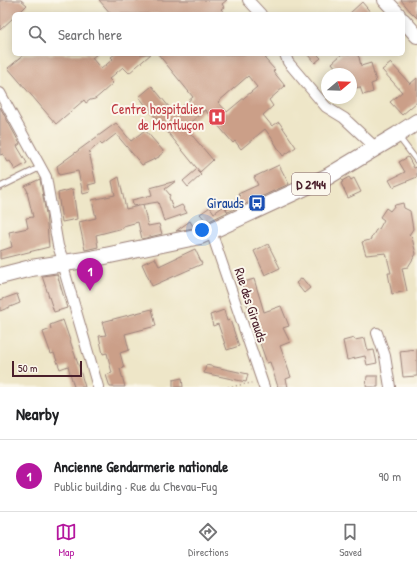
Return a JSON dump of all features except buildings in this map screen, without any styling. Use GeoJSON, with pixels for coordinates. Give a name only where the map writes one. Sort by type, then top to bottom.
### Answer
{"type":"FeatureCollection","features":[{"type":"Feature","properties":{"kind":"main road"},"geometry":{"type":"LineString","coordinates":[[385,0],[396,12]]}},
{"type":"Feature","properties":{"kind":"main road"},"geometry":{"type":"LineString","coordinates":[[405,22],[417,36]]}},
{"type":"Feature","properties":{"kind":"main road","name":"D 2144"},"geometry":{"type":"LineString","coordinates":[[0,276],[31,268],[91,259],[206,233],[327,177],[417,122]]}},
{"type":"Feature","properties":{"kind":"street"},"geometry":{"type":"LineString","coordinates":[[248,0],[259,12]]}},
{"type":"Feature","properties":{"kind":"street"},"geometry":{"type":"LineString","coordinates":[[286,56],[288,62],[326,107],[344,118],[376,148]]}},
{"type":"Feature","properties":{"kind":"street"},"geometry":{"type":"LineString","coordinates":[[0,93],[41,167],[49,185],[58,246],[98,387]]}},
{"type":"Feature","properties":{"kind":"street","name":"Rue des Girauds"},"geometry":{"type":"LineString","coordinates":[[206,233],[263,384]]}},
{"type":"Feature","properties":{"kind":"street"},"geometry":{"type":"LineString","coordinates":[[377,333],[385,356],[390,387]]}},
{"type":"Feature","properties":{"kind":"lane"},"geometry":{"type":"LineString","coordinates":[[397,135],[417,161]]}},
{"type":"Feature","properties":{"kind":"lane"},"geometry":{"type":"LineString","coordinates":[[0,187],[41,167]]}},
{"type":"Feature","properties":{"kind":"path"},"geometry":{"type":"LineString","coordinates":[[228,387],[263,384]]}},
{"type":"Feature","properties":{"kind":"place","name":"Centre hospitalier de Montluçon"},"geometry":{"type":"Point","coordinates":[217,117]}},
{"type":"Feature","properties":{"kind":"place","name":"Girauds"},"geometry":{"type":"Point","coordinates":[257,203]}},
{"type":"Feature","properties":{"kind":"place","name":"Ancienne Gendarmerie nationale"},"geometry":{"type":"Point","coordinates":[90,291]}}]}
